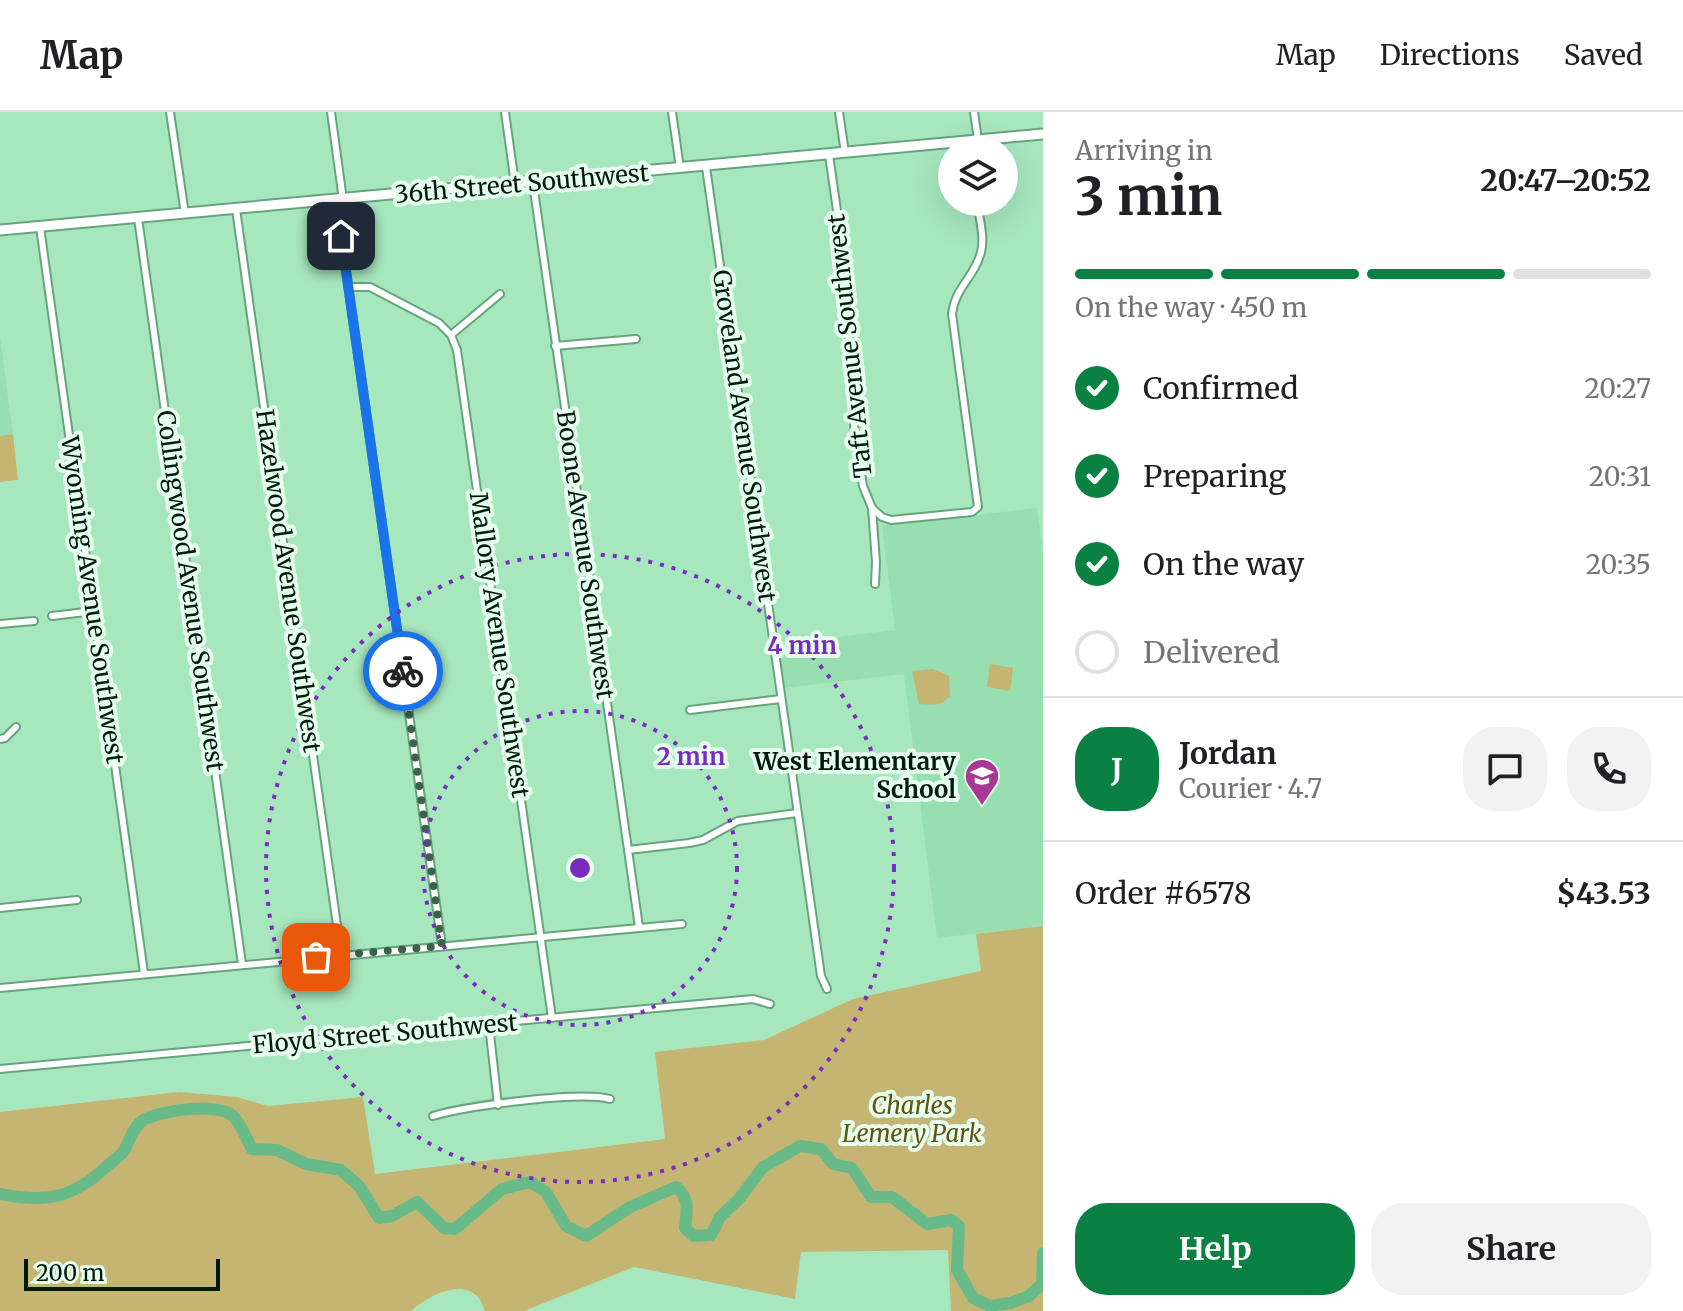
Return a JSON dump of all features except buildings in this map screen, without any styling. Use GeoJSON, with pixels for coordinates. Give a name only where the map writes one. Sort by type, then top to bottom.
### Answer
{"type":"FeatureCollection","features":[{"type":"Feature","properties":{"kind":"street"},"geometry":{"type":"LineString","coordinates":[[170,112],[185,214]]}},
{"type":"Feature","properties":{"kind":"street"},"geometry":{"type":"LineString","coordinates":[[331,112],[349,287],[442,946]]}},
{"type":"Feature","properties":{"kind":"street"},"geometry":{"type":"LineString","coordinates":[[505,112],[515,185]]}},
{"type":"Feature","properties":{"kind":"street"},"geometry":{"type":"LineString","coordinates":[[672,112],[681,169]]}},
{"type":"Feature","properties":{"kind":"street"},"geometry":{"type":"LineString","coordinates":[[839,112],[845,153]]}},
{"type":"Feature","properties":{"kind":"street"},"geometry":{"type":"LineString","coordinates":[[972,136],[974,112]]}},
{"type":"Feature","properties":{"kind":"street","name":"36th Street Southwest"},"geometry":{"type":"LineString","coordinates":[[1018,138],[1043,134]]}},
{"type":"Feature","properties":{"kind":"street","name":"36th Street Southwest"},"geometry":{"type":"LineString","coordinates":[[0,230],[938,146]]}},
{"type":"Feature","properties":{"kind":"street","name":"Taft Avenue Southwest"},"geometry":{"type":"LineString","coordinates":[[829,155],[848,287],[850,382],[855,436],[863,486],[872,508],[875,584]]}},
{"type":"Feature","properties":{"kind":"street","name":"Groveland Avenue Southwest"},"geometry":{"type":"LineString","coordinates":[[706,167],[797,813],[821,976],[827,989]]}},
{"type":"Feature","properties":{"kind":"street","name":"Boone Avenue Southwest"},"geometry":{"type":"LineString","coordinates":[[533,183],[639,927]]}},
{"type":"Feature","properties":{"kind":"street","name":"Hazelwood Avenue Southwest"},"geometry":{"type":"LineString","coordinates":[[236,209],[341,954]]}},
{"type":"Feature","properties":{"kind":"street"},"geometry":{"type":"LineString","coordinates":[[872,508],[891,520],[972,512],[976,509],[979,498],[952,314],[954,299],[981,252],[978,216]]}},
{"type":"Feature","properties":{"kind":"street","name":"Collingwood Avenue Southwest"},"geometry":{"type":"LineString","coordinates":[[138,218],[242,964]]}},
{"type":"Feature","properties":{"kind":"street","name":"Wyoming Avenue Southwest"},"geometry":{"type":"LineString","coordinates":[[40,227],[144,973]]}},
{"type":"Feature","properties":{"kind":"street"},"geometry":{"type":"LineString","coordinates":[[349,287],[370,287],[439,323],[451,335],[500,294]]}},
{"type":"Feature","properties":{"kind":"street","name":"Mallory Avenue Southwest"},"geometry":{"type":"LineString","coordinates":[[451,335],[457,350],[552,1018]]}},
{"type":"Feature","properties":{"kind":"street"},"geometry":{"type":"LineString","coordinates":[[555,346],[636,339]]}},
{"type":"Feature","properties":{"kind":"street"},"geometry":{"type":"LineString","coordinates":[[52,616],[94,611]]}},
{"type":"Feature","properties":{"kind":"street"},"geometry":{"type":"LineString","coordinates":[[0,624],[34,621]]}},
{"type":"Feature","properties":{"kind":"street"},"geometry":{"type":"LineString","coordinates":[[690,710],[781,699]]}},
{"type":"Feature","properties":{"kind":"street"},"geometry":{"type":"LineString","coordinates":[[0,739],[16,727]]}},
{"type":"Feature","properties":{"kind":"street"},"geometry":{"type":"LineString","coordinates":[[628,850],[703,840],[738,821],[797,813]]}},
{"type":"Feature","properties":{"kind":"street"},"geometry":{"type":"LineString","coordinates":[[0,908],[77,900]]}},
{"type":"Feature","properties":{"kind":"street"},"geometry":{"type":"LineString","coordinates":[[0,988],[682,924]]}},
{"type":"Feature","properties":{"kind":"street","name":"Floyd Street Southwest"},"geometry":{"type":"LineString","coordinates":[[0,1069],[753,999],[770,1004]]}},
{"type":"Feature","properties":{"kind":"street"},"geometry":{"type":"LineString","coordinates":[[489,1025],[498,1105]]}},
{"type":"Feature","properties":{"kind":"street"},"geometry":{"type":"LineString","coordinates":[[433,1116],[457,1109],[586,1096],[610,1099]]}},
{"type":"Feature","properties":{"kind":"shaded area"},"geometry":{"type":"Polygon","coordinates":[[[0,337],[13,434],[0,436],[0,337]]]}},
{"type":"Feature","properties":{"kind":"shaded area","name":"West Elementary School"},"geometry":{"type":"Polygon","coordinates":[[[1037,508],[1043,552],[1043,926],[937,938],[904,674],[783,688],[779,659],[840,652],[838,637],[895,630],[882,526],[1037,508]]]}},
{"type":"Feature","properties":{"kind":"green space"},"geometry":{"type":"Polygon","coordinates":[[[13,434],[18,480],[0,482],[0,436],[13,434]]]}},
{"type":"Feature","properties":{"kind":"green space"},"geometry":{"type":"Polygon","coordinates":[[[990,664],[1013,668],[1010,691],[987,687],[990,664]]]}},
{"type":"Feature","properties":{"kind":"green space"},"geometry":{"type":"Polygon","coordinates":[[[933,669],[949,676],[950,696],[940,703],[919,704],[912,671],[933,669]]]}},
{"type":"Feature","properties":{"kind":"green space","name":"Charles Lemery Park"},"geometry":{"type":"Polygon","coordinates":[[[1043,926],[1043,1311],[951,1311],[948,1250],[801,1252],[795,1299],[634,1267],[524,1311],[485,1311],[472,1292],[462,1289],[440,1293],[411,1311],[0,1311],[0,1112],[179,1092],[237,1097],[268,1106],[363,1097],[375,1174],[665,1139],[655,1052],[764,1040],[853,999],[981,971],[976,934],[1043,926]]]}},
{"type":"Feature","properties":{"kind":"waterway"},"geometry":{"type":"LineString","coordinates":[[0,1194],[45,1198],[70,1192],[119,1156],[135,1128],[145,1119],[177,1110],[204,1109],[227,1112],[234,1117],[252,1149],[277,1150],[306,1164],[341,1170],[359,1186],[379,1218],[392,1216],[417,1202],[444,1228],[455,1229],[502,1189],[530,1182],[546,1192],[566,1226],[586,1236],[630,1207],[676,1187],[686,1200],[685,1228],[694,1236],[711,1235],[720,1217],[739,1199],[763,1167],[800,1146],[821,1149],[833,1164],[852,1168],[871,1197],[892,1197],[927,1224],[951,1220],[959,1226],[957,1270],[973,1298],[990,1306],[1029,1296],[1042,1284],[1043,1253]]}},
{"type":"Feature","properties":{"kind":"way so far"},"geometry":{"type":"LineString","coordinates":[[316,957],[442,946],[403,671]]}},
{"type":"Feature","properties":{"kind":"place","name":"West Elementary School"},"geometry":{"type":"Point","coordinates":[982,807]}},
{"type":"Feature","properties":{"kind":"route"},"geometry":{"type":"LineString","coordinates":[[341,236],[403,671]]}}]}
